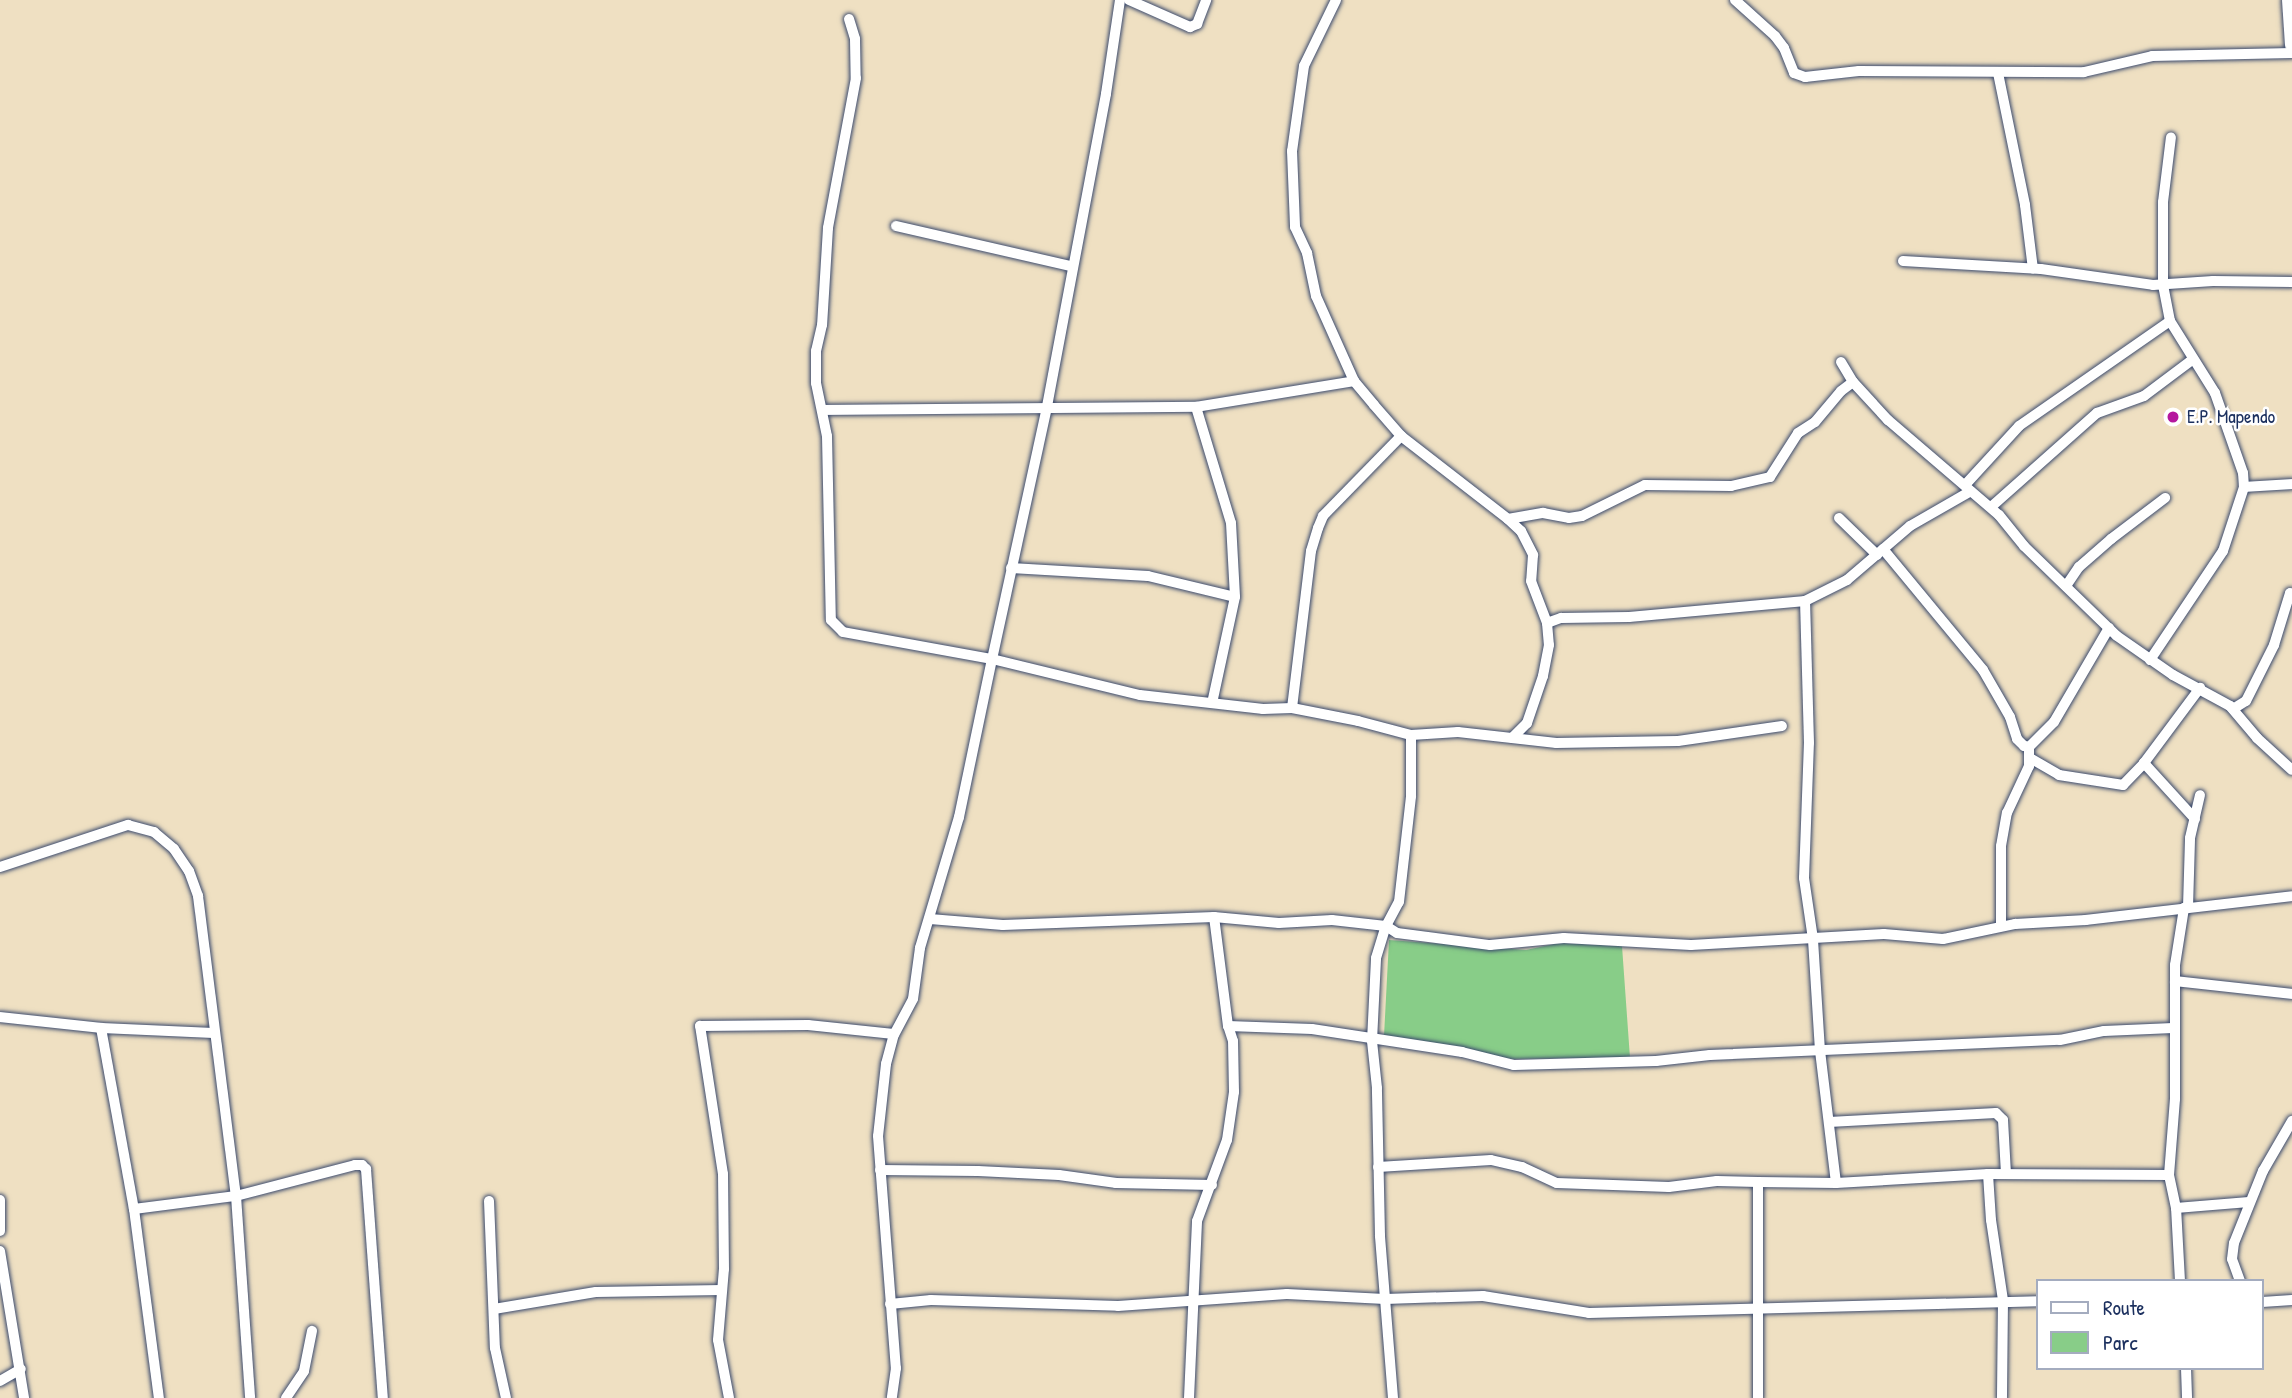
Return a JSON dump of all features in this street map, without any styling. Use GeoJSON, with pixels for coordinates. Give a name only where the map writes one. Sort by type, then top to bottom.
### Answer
{"type":"FeatureCollection","features":[{"type":"Feature","properties":{"kind":"street"},"geometry":{"type":"LineString","coordinates":[[892,1398],[896,1368],[878,1136],[886,1064],[894,1034],[913,999],[920,948],[959,817],[1047,407],[1071,266],[1106,94],[1120,0]]}},
{"type":"Feature","properties":{"kind":"street"},"geometry":{"type":"LineString","coordinates":[[1129,0],[1190,27],[1197,24],[1206,0]]}},
{"type":"Feature","properties":{"kind":"street"},"geometry":{"type":"LineString","coordinates":[[1336,0],[1304,66],[1297,101],[1291,191],[1295,227],[1307,253],[1315,296],[1354,381],[1401,436],[1508,519],[1528,542],[1533,555],[1531,581],[1548,623],[1549,645],[1527,723],[1512,738]]}},
{"type":"Feature","properties":{"kind":"street"},"geometry":{"type":"LineString","coordinates":[[1735,0],[1775,36],[1784,48],[1790,68],[1799,76],[1859,71],[2084,72],[2152,56],[2292,53]]}},
{"type":"Feature","properties":{"kind":"street"},"geometry":{"type":"LineString","coordinates":[[2289,0],[2292,45]]}},
{"type":"Feature","properties":{"kind":"street"},"geometry":{"type":"LineString","coordinates":[[849,19],[855,39],[856,78],[828,228],[821,325],[816,351],[816,383],[827,436],[831,620],[843,632],[992,659],[1140,695],[1292,709],[1358,720],[1411,735],[1458,732],[1556,743],[1678,741],[1782,726]]}},
{"type":"Feature","properties":{"kind":"street"},"geometry":{"type":"LineString","coordinates":[[1997,73],[2025,205],[2034,269]]}},
{"type":"Feature","properties":{"kind":"street"},"geometry":{"type":"LineString","coordinates":[[2151,660],[2223,551],[2244,487],[2243,473],[2215,393],[2192,360],[2171,321],[2163,284],[2163,202],[2171,137]]}},
{"type":"Feature","properties":{"kind":"street"},"geometry":{"type":"LineString","coordinates":[[896,226],[1071,266]]}},
{"type":"Feature","properties":{"kind":"street"},"geometry":{"type":"LineString","coordinates":[[1903,261],[2034,269],[2163,284],[2213,281],[2292,282]]}},
{"type":"Feature","properties":{"kind":"street"},"geometry":{"type":"LineString","coordinates":[[1548,623],[1561,618],[1629,617],[1805,601],[1847,580],[1927,515],[1968,488],[2019,426],[2171,321]]}},
{"type":"Feature","properties":{"kind":"street"},"geometry":{"type":"LineString","coordinates":[[1991,507],[2097,413],[2144,396],[2192,360]]}},
{"type":"Feature","properties":{"kind":"street"},"geometry":{"type":"LineString","coordinates":[[1841,362],[1853,382],[1904,436],[1991,507],[2024,546],[2109,628],[2151,660],[2233,709],[2257,738],[2292,771]]}},
{"type":"Feature","properties":{"kind":"street"},"geometry":{"type":"LineString","coordinates":[[823,410],[1196,407],[1354,381]]}},
{"type":"Feature","properties":{"kind":"street"},"geometry":{"type":"LineString","coordinates":[[1508,519],[1525,514],[1582,516],[1645,485],[1731,486],[1770,477],[1798,433],[1815,422],[1841,391],[1853,382]]}},
{"type":"Feature","properties":{"kind":"street"},"geometry":{"type":"LineString","coordinates":[[1196,407],[1231,523],[1235,597],[1212,703]]}},
{"type":"Feature","properties":{"kind":"street"},"geometry":{"type":"LineString","coordinates":[[1292,709],[1311,551],[1318,528],[1323,516],[1401,436]]}},
{"type":"Feature","properties":{"kind":"street"},"geometry":{"type":"LineString","coordinates":[[2244,487],[2292,484]]}},
{"type":"Feature","properties":{"kind":"street"},"geometry":{"type":"LineString","coordinates":[[2066,586],[2079,567],[2165,498]]}},
{"type":"Feature","properties":{"kind":"street"},"geometry":{"type":"LineString","coordinates":[[1839,518],[1880,552],[1983,670],[2010,717],[2017,739],[2059,775],[2123,785],[2144,763],[2200,688]]}},
{"type":"Feature","properties":{"kind":"street"},"geometry":{"type":"LineString","coordinates":[[1012,568],[1148,576],[1235,597]]}},
{"type":"Feature","properties":{"kind":"street"},"geometry":{"type":"LineString","coordinates":[[2233,709],[2246,701],[2274,645],[2292,594]]}},
{"type":"Feature","properties":{"kind":"street"},"geometry":{"type":"LineString","coordinates":[[1805,601],[1809,743],[1804,878],[1813,939],[1820,1051],[1836,1183]]}},
{"type":"Feature","properties":{"kind":"street"},"geometry":{"type":"LineString","coordinates":[[2001,926],[2001,846],[2007,813],[2030,752],[2054,722],[2109,628]]}},
{"type":"Feature","properties":{"kind":"street"},"geometry":{"type":"LineString","coordinates":[[1393,1398],[1385,1299],[1372,1041],[1376,958],[1386,926],[1399,902],[1411,796],[1411,735]]}},
{"type":"Feature","properties":{"kind":"street"},"geometry":{"type":"LineString","coordinates":[[2144,763],[2195,819]]}},
{"type":"Feature","properties":{"kind":"street"},"geometry":{"type":"LineString","coordinates":[[2180,1279],[2176,1208],[2169,1175],[2175,1099],[2173,1028],[2175,981],[2186,907],[2189,849],[2200,795]]}},
{"type":"Feature","properties":{"kind":"street"},"geometry":{"type":"LineString","coordinates":[[0,867],[128,825],[154,832],[182,860],[198,895],[236,1196],[250,1398]]}},
{"type":"Feature","properties":{"kind":"street"},"geometry":{"type":"LineString","coordinates":[[930,919],[1003,925],[1214,917],[1279,923],[1332,920],[1386,926],[1397,933],[1490,945],[1564,938],[1691,945],[1884,934],[1943,939],[2001,926],[2292,896]]}},
{"type":"Feature","properties":{"kind":"street"},"geometry":{"type":"LineString","coordinates":[[1189,1398],[1197,1221],[1227,1140],[1234,1092],[1233,1041],[1228,1026],[1214,917]]}},
{"type":"Feature","properties":{"kind":"street"},"geometry":{"type":"LineString","coordinates":[[2175,981],[2292,994]]}},
{"type":"Feature","properties":{"kind":"street"},"geometry":{"type":"LineString","coordinates":[[0,1017],[101,1028],[214,1033]]}},
{"type":"Feature","properties":{"kind":"street"},"geometry":{"type":"LineString","coordinates":[[729,1398],[719,1354],[723,1174],[701,1026],[808,1025],[894,1034]]}},
{"type":"Feature","properties":{"kind":"street"},"geometry":{"type":"LineString","coordinates":[[1228,1026],[1312,1030],[1372,1041],[1462,1052],[1514,1065],[1656,1061],[1710,1055],[2060,1040],[2104,1031],[2173,1028]]}},
{"type":"Feature","properties":{"kind":"street"},"geometry":{"type":"LineString","coordinates":[[101,1028],[134,1209],[159,1398]]}},
{"type":"Feature","properties":{"kind":"street"},"geometry":{"type":"LineString","coordinates":[[1829,1122],[1997,1112],[2003,1120],[2006,1174]]}},
{"type":"Feature","properties":{"kind":"street"},"geometry":{"type":"LineString","coordinates":[[2239,1279],[2232,1259],[2249,1202],[2292,1121]]}},
{"type":"Feature","properties":{"kind":"street"},"geometry":{"type":"LineString","coordinates":[[1378,1167],[1491,1160],[1522,1167],[1557,1183],[1669,1187],[1717,1181],[1836,1183],[1988,1174],[2169,1175]]}},
{"type":"Feature","properties":{"kind":"street"},"geometry":{"type":"LineString","coordinates":[[134,1209],[236,1196],[362,1165],[366,1169],[383,1398]]}},
{"type":"Feature","properties":{"kind":"street"},"geometry":{"type":"LineString","coordinates":[[880,1170],[1005,1172],[1059,1175],[1116,1184],[1212,1185]]}},
{"type":"Feature","properties":{"kind":"street"},"geometry":{"type":"LineString","coordinates":[[1988,1174],[1991,1220],[2003,1300],[2003,1398]]}},
{"type":"Feature","properties":{"kind":"street"},"geometry":{"type":"LineString","coordinates":[[1758,1182],[1758,1398]]}},
{"type":"Feature","properties":{"kind":"street"},"geometry":{"type":"LineString","coordinates":[[0,1200],[0,1231]]}},
{"type":"Feature","properties":{"kind":"street"},"geometry":{"type":"LineString","coordinates":[[489,1201],[495,1348],[506,1398]]}},
{"type":"Feature","properties":{"kind":"street"},"geometry":{"type":"LineString","coordinates":[[2176,1208],[2249,1202]]}},
{"type":"Feature","properties":{"kind":"street"},"geometry":{"type":"LineString","coordinates":[[0,1251],[22,1368],[24,1398]]}},
{"type":"Feature","properties":{"kind":"street"},"geometry":{"type":"LineString","coordinates":[[494,1309],[596,1292],[722,1290]]}},
{"type":"Feature","properties":{"kind":"street"},"geometry":{"type":"LineString","coordinates":[[890,1304],[930,1300],[1118,1306],[1287,1294],[1385,1299],[1483,1296],[1589,1312],[2036,1301]]}},
{"type":"Feature","properties":{"kind":"street"},"geometry":{"type":"LineString","coordinates":[[2265,1300],[2292,1300]]}},
{"type":"Feature","properties":{"kind":"street"},"geometry":{"type":"LineString","coordinates":[[286,1398],[304,1371],[312,1331]]}},
{"type":"Feature","properties":{"kind":"street"},"geometry":{"type":"LineString","coordinates":[[0,1381],[22,1368]]}},
{"type":"Feature","properties":{"kind":"street"},"geometry":{"type":"LineString","coordinates":[[2186,1370],[2187,1398]]}},
{"type":"Feature","properties":{"kind":"green space"},"geometry":{"type":"Polygon","coordinates":[[[1389,940],[1526,950],[1559,943],[1622,946],[1630,1058],[1501,1059],[1384,1036],[1389,940]]]}},
{"type":"Feature","properties":{"kind":"place","name":"E.P. Mapendo"},"geometry":{"type":"Point","coordinates":[2173,417]}}]}
